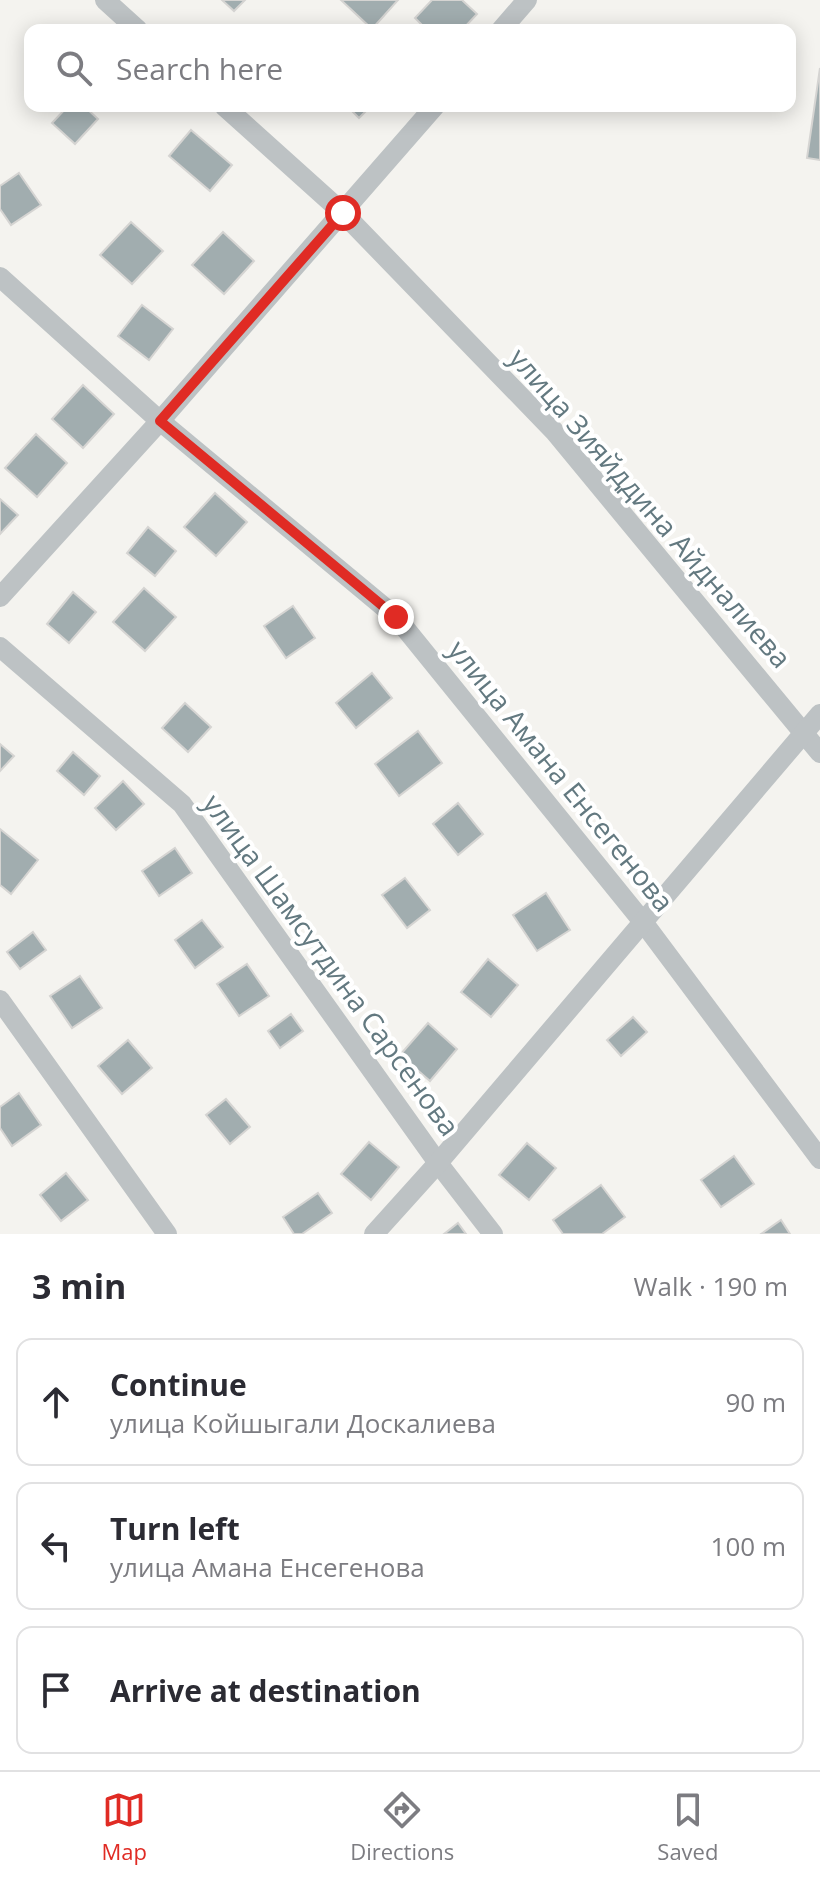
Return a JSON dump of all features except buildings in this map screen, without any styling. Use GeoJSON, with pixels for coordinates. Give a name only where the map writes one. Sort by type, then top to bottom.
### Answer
{"type":"FeatureCollection","features":[{"type":"Feature","properties":{"kind":"street"},"geometry":{"type":"LineString","coordinates":[[105,0],[131,24]]}},
{"type":"Feature","properties":{"kind":"street"},"geometry":{"type":"LineString","coordinates":[[506,24],[523,1]]}},
{"type":"Feature","properties":{"kind":"street","name":"улица Зияйддина Айдналиева"},"geometry":{"type":"LineString","coordinates":[[231,112],[343,213],[554,431],[820,753]]}},
{"type":"Feature","properties":{"kind":"street"},"geometry":{"type":"LineString","coordinates":[[0,597],[160,421],[430,112]]}},
{"type":"Feature","properties":{"kind":"street","name":"улица Амана Енсегенова"},"geometry":{"type":"LineString","coordinates":[[0,277],[160,421],[396,617],[643,922],[820,1159]]}},
{"type":"Feature","properties":{"kind":"street","name":"улица Шамсутдина Сарсенова"},"geometry":{"type":"LineString","coordinates":[[0,647],[182,804],[438,1163],[493,1234]]}},
{"type":"Feature","properties":{"kind":"street"},"geometry":{"type":"LineString","coordinates":[[374,1234],[820,714]]}},
{"type":"Feature","properties":{"kind":"street"},"geometry":{"type":"LineString","coordinates":[[0,1000],[167,1234]]}},
{"type":"Feature","properties":{"kind":"route"},"geometry":{"type":"LineString","coordinates":[[343,213],[160,421],[396,617]]}}]}
